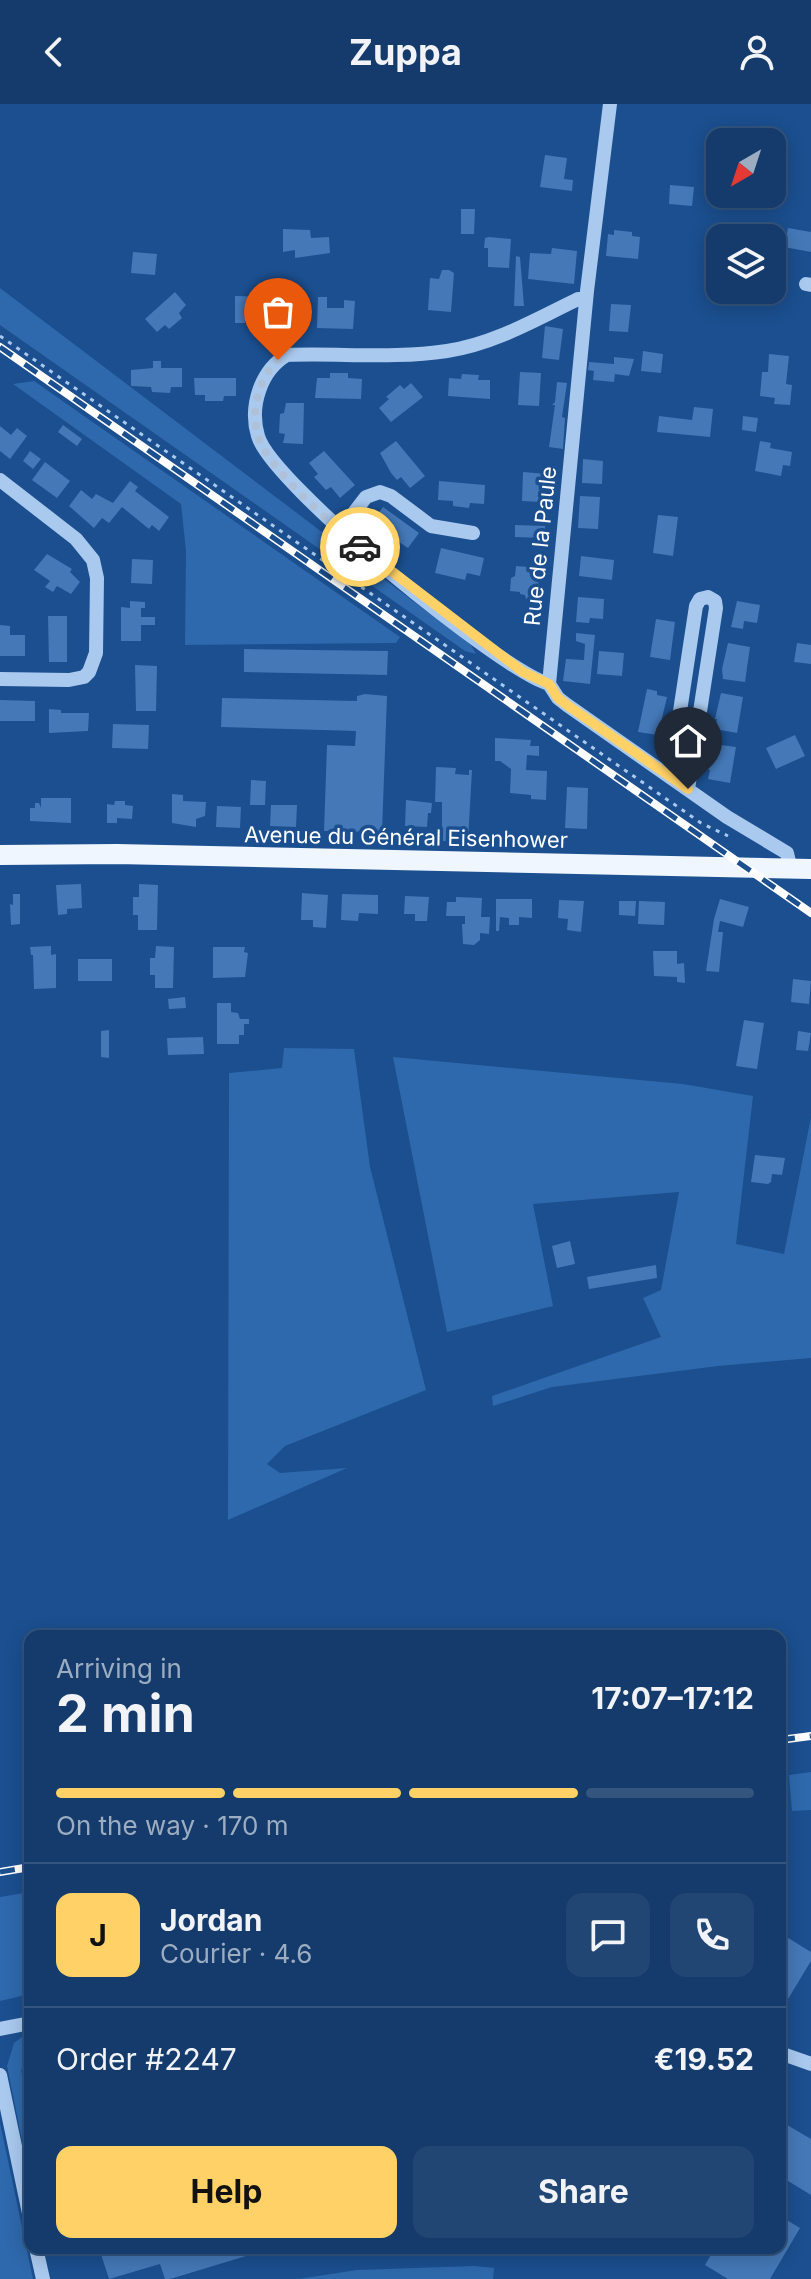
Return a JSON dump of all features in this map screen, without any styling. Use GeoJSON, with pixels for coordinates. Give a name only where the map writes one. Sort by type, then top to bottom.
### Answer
{"type":"FeatureCollection","features":[{"type":"Feature","properties":{"kind":"main road","name":"Avenue du Général Eisenhower"},"geometry":{"type":"LineString","coordinates":[[0,855],[117,854],[801,870]]}},
{"type":"Feature","properties":{"kind":"street","name":"Rue de la Paule"},"geometry":{"type":"LineString","coordinates":[[549,684],[586,300],[610,104]]}},
{"type":"Feature","properties":{"kind":"street"},"geometry":{"type":"LineString","coordinates":[[586,300],[578,299],[493,338],[449,351],[399,356],[287,355],[266,374],[257,398],[257,435],[272,460],[340,531],[523,672],[549,684],[567,705],[751,833],[787,853],[801,870]]}},
{"type":"Feature","properties":{"kind":"street"},"geometry":{"type":"LineString","coordinates":[[0,480],[76,539],[93,560],[97,578],[96,653],[89,672],[84,677],[69,680],[0,679]]}},
{"type":"Feature","properties":{"kind":"street"},"geometry":{"type":"LineString","coordinates":[[340,531],[366,497],[380,492],[391,496],[431,526],[473,533]]}},
{"type":"Feature","properties":{"kind":"street"},"geometry":{"type":"LineString","coordinates":[[670,777],[696,606],[700,599],[708,597],[715,601],[716,608],[688,789]]}},
{"type":"Feature","properties":{"kind":"street"},"geometry":{"type":"LineString","coordinates":[[0,2029],[24,2024]]}},
{"type":"Feature","properties":{"kind":"street"},"geometry":{"type":"LineString","coordinates":[[786,2055],[811,2064]]}},
{"type":"Feature","properties":{"kind":"street"},"geometry":{"type":"LineString","coordinates":[[0,2075],[24,2189]]}},
{"type":"Feature","properties":{"kind":"street"},"geometry":{"type":"LineString","coordinates":[[37,2254],[43,2279]]}},
{"type":"Feature","properties":{"kind":"path"},"geometry":{"type":"LineString","coordinates":[[0,336],[701,823],[729,836],[751,833]]}},
{"type":"Feature","properties":{"kind":"shaded area"},"geometry":{"type":"Polygon","coordinates":[[[0,288],[471,645],[476,654],[465,651],[0,325],[0,288]]]}},
{"type":"Feature","properties":{"kind":"shaded area"},"geometry":{"type":"Polygon","coordinates":[[[34,381],[400,637],[396,643],[185,645],[186,551],[181,504],[13,384],[34,381]]]}},
{"type":"Feature","properties":{"kind":"shaded area"},"geometry":{"type":"Polygon","coordinates":[[[284,1048],[354,1049],[370,1167],[426,1390],[285,1446],[267,1464],[280,1473],[347,1468],[228,1520],[229,1073],[282,1068],[284,1048]]]}},
{"type":"Feature","properties":{"kind":"shaded area"},"geometry":{"type":"Polygon","coordinates":[[[393,1057],[683,1084],[753,1096],[736,1244],[784,1254],[811,1117],[811,1358],[552,1387],[493,1406],[492,1396],[661,1337],[643,1298],[661,1290],[679,1192],[533,1204],[553,1306],[447,1332],[393,1057]]]}},
{"type":"Feature","properties":{"kind":"shaded area"},"geometry":{"type":"Polygon","coordinates":[[[811,1772],[811,1810],[792,1811],[789,1775],[811,1772]]]}},
{"type":"Feature","properties":{"kind":"shaded area"},"geometry":{"type":"Polygon","coordinates":[[[24,1893],[24,1995],[0,2001],[0,1897],[24,1893]]]}},
{"type":"Feature","properties":{"kind":"shaded area"},"geometry":{"type":"Polygon","coordinates":[[[24,2036],[24,2066],[21,2070],[24,2085],[24,2150],[7,2066],[14,2043],[24,2036]]]}},
{"type":"Feature","properties":{"kind":"shaded area"},"geometry":{"type":"Polygon","coordinates":[[[0,2123],[24,2236],[24,2254],[28,2254],[33,2279],[0,2279],[0,2123]]]}},
{"type":"Feature","properties":{"kind":"shaded area"},"geometry":{"type":"Polygon","coordinates":[[[494,2268],[493,2279],[298,2279],[357,2270],[494,2268]]]}},
{"type":"Feature","properties":{"kind":"building"},"geometry":{"type":"Polygon","coordinates":[[[545,155],[567,158],[564,179],[573,180],[572,191],[540,187],[545,155]]]}},
{"type":"Feature","properties":{"kind":"building"},"geometry":{"type":"Polygon","coordinates":[[[670,185],[694,187],[692,206],[669,204],[670,185]]]}},
{"type":"Feature","properties":{"kind":"building"},"geometry":{"type":"Polygon","coordinates":[[[461,209],[475,209],[474,234],[461,234],[461,209]]]}},
{"type":"Feature","properties":{"kind":"building"},"geometry":{"type":"Polygon","coordinates":[[[788,228],[811,232],[811,252],[786,247],[788,228]]]}},
{"type":"Feature","properties":{"kind":"building"},"geometry":{"type":"Polygon","coordinates":[[[283,229],[310,230],[311,238],[329,237],[330,253],[295,258],[295,250],[283,252],[283,229]]]}},
{"type":"Feature","properties":{"kind":"building"},"geometry":{"type":"Polygon","coordinates":[[[614,230],[632,232],[632,236],[640,237],[638,259],[606,256],[608,234],[614,235],[614,230]]]}},
{"type":"Feature","properties":{"kind":"building"},"geometry":{"type":"Polygon","coordinates":[[[485,238],[511,239],[509,268],[488,267],[488,248],[484,248],[485,238]]]}},
{"type":"Feature","properties":{"kind":"building"},"geometry":{"type":"Polygon","coordinates":[[[552,248],[577,251],[574,284],[528,279],[530,253],[551,254],[552,248]]]}},
{"type":"Feature","properties":{"kind":"building"},"geometry":{"type":"Polygon","coordinates":[[[133,252],[157,254],[155,275],[131,273],[133,252]]]}},
{"type":"Feature","properties":{"kind":"building"},"geometry":{"type":"Polygon","coordinates":[[[516,256],[520,257],[524,306],[514,306],[516,256]]]}},
{"type":"Feature","properties":{"kind":"building"},"geometry":{"type":"Polygon","coordinates":[[[442,270],[454,273],[451,312],[428,310],[430,278],[439,279],[442,270]]]}},
{"type":"Feature","properties":{"kind":"building"},"geometry":{"type":"Polygon","coordinates":[[[175,292],[186,305],[179,313],[182,318],[169,329],[165,325],[157,332],[145,319],[175,292]]]}},
{"type":"Feature","properties":{"kind":"building"},"geometry":{"type":"Polygon","coordinates":[[[235,296],[272,297],[272,320],[246,317],[245,323],[235,323],[235,296]]]}},
{"type":"Feature","properties":{"kind":"building"},"geometry":{"type":"Polygon","coordinates":[[[318,297],[327,297],[327,308],[344,308],[344,300],[355,301],[353,329],[317,328],[318,297]]]}},
{"type":"Feature","properties":{"kind":"building"},"geometry":{"type":"Polygon","coordinates":[[[611,304],[631,305],[628,332],[609,331],[611,304]]]}},
{"type":"Feature","properties":{"kind":"building"},"geometry":{"type":"Polygon","coordinates":[[[545,326],[563,329],[559,360],[542,358],[545,326]]]}},
{"type":"Feature","properties":{"kind":"building"},"geometry":{"type":"Polygon","coordinates":[[[643,351],[663,354],[661,373],[641,371],[643,351]]]}},
{"type":"Feature","properties":{"kind":"building"},"geometry":{"type":"Polygon","coordinates":[[[769,354],[789,356],[786,384],[792,385],[790,405],[774,404],[775,398],[760,396],[762,372],[768,372],[769,354]]]}},
{"type":"Feature","properties":{"kind":"building"},"geometry":{"type":"Polygon","coordinates":[[[614,357],[634,359],[629,376],[615,374],[614,382],[593,380],[594,371],[588,370],[589,362],[614,364],[614,357]]]}},
{"type":"Feature","properties":{"kind":"building"},"geometry":{"type":"Polygon","coordinates":[[[153,361],[161,361],[161,368],[182,368],[182,387],[171,387],[170,393],[152,392],[151,387],[131,386],[131,370],[153,368],[153,361]]]}},
{"type":"Feature","properties":{"kind":"building"},"geometry":{"type":"Polygon","coordinates":[[[520,372],[541,373],[539,406],[518,405],[520,372]]]}},
{"type":"Feature","properties":{"kind":"building"},"geometry":{"type":"Polygon","coordinates":[[[330,373],[348,373],[348,378],[362,379],[361,399],[315,398],[317,378],[330,378],[330,373]]]}},
{"type":"Feature","properties":{"kind":"building"},"geometry":{"type":"Polygon","coordinates":[[[462,374],[479,375],[478,380],[490,380],[490,399],[448,396],[449,378],[461,379],[462,374]]]}},
{"type":"Feature","properties":{"kind":"building"},"geometry":{"type":"Polygon","coordinates":[[[194,378],[236,378],[236,396],[224,396],[223,401],[205,401],[205,395],[195,395],[194,378]]]}},
{"type":"Feature","properties":{"kind":"building"},"geometry":{"type":"Polygon","coordinates":[[[557,382],[567,383],[562,417],[565,418],[563,449],[549,447],[557,382]]]}},
{"type":"Feature","properties":{"kind":"building"},"geometry":{"type":"Polygon","coordinates":[[[411,383],[423,397],[391,422],[379,408],[400,385],[404,389],[411,383]]]}},
{"type":"Feature","properties":{"kind":"building"},"geometry":{"type":"Polygon","coordinates":[[[286,403],[304,403],[303,444],[283,443],[285,434],[279,433],[280,414],[284,413],[286,403]]]}},
{"type":"Feature","properties":{"kind":"building"},"geometry":{"type":"Polygon","coordinates":[[[694,407],[713,409],[710,437],[657,432],[659,416],[692,420],[694,407]]]}},
{"type":"Feature","properties":{"kind":"building"},"geometry":{"type":"Polygon","coordinates":[[[743,416],[758,418],[756,432],[742,430],[743,416]]]}},
{"type":"Feature","properties":{"kind":"building"},"geometry":{"type":"Polygon","coordinates":[[[63,425],[82,439],[77,446],[58,432],[63,425]]]}},
{"type":"Feature","properties":{"kind":"building"},"geometry":{"type":"Polygon","coordinates":[[[0,426],[11,435],[17,428],[27,436],[10,459],[0,451],[0,426]]]}},
{"type":"Feature","properties":{"kind":"building"},"geometry":{"type":"Polygon","coordinates":[[[396,441],[425,476],[410,488],[401,477],[397,480],[391,473],[380,453],[396,441]]]}},
{"type":"Feature","properties":{"kind":"building"},"geometry":{"type":"Polygon","coordinates":[[[760,441],[771,443],[770,448],[792,452],[790,466],[783,465],[781,476],[755,471],[760,441]]]}},
{"type":"Feature","properties":{"kind":"building"},"geometry":{"type":"Polygon","coordinates":[[[30,451],[41,459],[33,469],[23,461],[30,451]]]}},
{"type":"Feature","properties":{"kind":"building"},"geometry":{"type":"Polygon","coordinates":[[[324,451],[355,485],[340,498],[331,487],[326,490],[314,477],[318,474],[309,463],[324,451]]]}},
{"type":"Feature","properties":{"kind":"building"},"geometry":{"type":"Polygon","coordinates":[[[583,459],[603,461],[602,484],[582,483],[583,459]]]}},
{"type":"Feature","properties":{"kind":"building"},"geometry":{"type":"Polygon","coordinates":[[[45,462],[70,481],[57,498],[32,480],[45,462]]]}},
{"type":"Feature","properties":{"kind":"building"},"geometry":{"type":"Polygon","coordinates":[[[523,472],[547,474],[545,495],[540,502],[522,501],[523,472]]]}},
{"type":"Feature","properties":{"kind":"building"},"geometry":{"type":"Polygon","coordinates":[[[130,481],[138,487],[135,491],[169,517],[159,531],[152,525],[149,529],[122,507],[109,523],[102,518],[94,528],[69,506],[81,490],[92,499],[96,494],[113,503],[130,481]]]}},
{"type":"Feature","properties":{"kind":"building"},"geometry":{"type":"Polygon","coordinates":[[[439,481],[485,485],[484,504],[470,503],[469,508],[453,506],[453,501],[438,500],[439,481]]]}},
{"type":"Feature","properties":{"kind":"building"},"geometry":{"type":"Polygon","coordinates":[[[580,496],[600,497],[598,529],[578,528],[580,496]]]}},
{"type":"Feature","properties":{"kind":"building"},"geometry":{"type":"Polygon","coordinates":[[[383,507],[419,533],[408,548],[396,540],[393,545],[379,534],[382,530],[372,522],[383,507]]]}},
{"type":"Feature","properties":{"kind":"building"},"geometry":{"type":"Polygon","coordinates":[[[658,515],[678,517],[673,556],[653,553],[658,515]]]}},
{"type":"Feature","properties":{"kind":"building"},"geometry":{"type":"Polygon","coordinates":[[[515,525],[545,526],[545,538],[515,537],[515,525]]]}},
{"type":"Feature","properties":{"kind":"building"},"geometry":{"type":"Polygon","coordinates":[[[441,548],[484,558],[480,576],[467,573],[465,580],[435,573],[441,548]]]}},
{"type":"Feature","properties":{"kind":"building"},"geometry":{"type":"Polygon","coordinates":[[[47,554],[72,569],[70,572],[80,582],[71,594],[57,586],[53,592],[45,587],[50,581],[34,570],[47,554]]]}},
{"type":"Feature","properties":{"kind":"building"},"geometry":{"type":"Polygon","coordinates":[[[581,556],[614,560],[612,580],[579,576],[581,556]]]}},
{"type":"Feature","properties":{"kind":"building"},"geometry":{"type":"Polygon","coordinates":[[[132,559],[153,560],[152,584],[131,583],[132,559]]]}},
{"type":"Feature","properties":{"kind":"building"},"geometry":{"type":"Polygon","coordinates":[[[516,566],[540,568],[534,599],[526,599],[520,592],[510,591],[516,566]]]}},
{"type":"Feature","properties":{"kind":"building"},"geometry":{"type":"Polygon","coordinates":[[[578,597],[604,599],[603,619],[590,618],[589,623],[576,622],[578,597]]]}},
{"type":"Feature","properties":{"kind":"building"},"geometry":{"type":"Polygon","coordinates":[[[130,601],[145,602],[141,617],[155,617],[155,625],[141,625],[141,641],[121,641],[121,607],[130,608],[130,601]]]}},
{"type":"Feature","properties":{"kind":"building"},"geometry":{"type":"Polygon","coordinates":[[[737,601],[760,605],[757,623],[744,621],[743,629],[731,627],[737,601]]]}},
{"type":"Feature","properties":{"kind":"building"},"geometry":{"type":"Polygon","coordinates":[[[48,616],[67,616],[67,662],[49,662],[48,616]]]}},
{"type":"Feature","properties":{"kind":"building"},"geometry":{"type":"Polygon","coordinates":[[[656,619],[675,622],[670,660],[650,657],[656,619]]]}},
{"type":"Feature","properties":{"kind":"building"},"geometry":{"type":"Polygon","coordinates":[[[0,625],[10,626],[10,635],[25,635],[25,656],[0,656],[0,625]]]}},
{"type":"Feature","properties":{"kind":"building"},"geometry":{"type":"Polygon","coordinates":[[[576,633],[595,635],[590,684],[563,681],[566,659],[584,660],[585,644],[576,641],[576,633]]]}},
{"type":"Feature","properties":{"kind":"building"},"geometry":{"type":"Polygon","coordinates":[[[728,643],[750,647],[745,682],[723,679],[728,643]]]}},
{"type":"Feature","properties":{"kind":"building"},"geometry":{"type":"Polygon","coordinates":[[[797,643],[811,645],[811,664],[794,662],[797,643]]]}},
{"type":"Feature","properties":{"kind":"building"},"geometry":{"type":"Polygon","coordinates":[[[244,649],[388,651],[387,675],[244,672],[244,649]]]}},
{"type":"Feature","properties":{"kind":"building"},"geometry":{"type":"Polygon","coordinates":[[[599,651],[624,653],[622,676],[597,674],[599,651]]]}},
{"type":"Feature","properties":{"kind":"building"},"geometry":{"type":"Polygon","coordinates":[[[135,665],[157,666],[156,711],[136,711],[135,665]]]}},
{"type":"Feature","properties":{"kind":"building"},"geometry":{"type":"Polygon","coordinates":[[[647,689],[667,697],[658,735],[638,732],[647,689]]]}},
{"type":"Feature","properties":{"kind":"building"},"geometry":{"type":"Polygon","coordinates":[[[721,693],[743,697],[737,733],[715,729],[721,693]]]}},
{"type":"Feature","properties":{"kind":"building"},"geometry":{"type":"Polygon","coordinates":[[[357,696],[387,696],[382,832],[324,831],[327,745],[355,746],[356,731],[221,727],[222,698],[357,701],[357,696]]]}},
{"type":"Feature","properties":{"kind":"building"},"geometry":{"type":"Polygon","coordinates":[[[0,700],[35,701],[35,721],[0,721],[0,700]]]}},
{"type":"Feature","properties":{"kind":"building"},"geometry":{"type":"Polygon","coordinates":[[[49,709],[61,710],[61,713],[89,713],[88,731],[49,733],[49,709]]]}},
{"type":"Feature","properties":{"kind":"building"},"geometry":{"type":"Polygon","coordinates":[[[113,724],[149,725],[148,749],[112,748],[113,724]]]}},
{"type":"Feature","properties":{"kind":"building"},"geometry":{"type":"Polygon","coordinates":[[[795,735],[805,756],[776,769],[766,748],[795,735]]]}},
{"type":"Feature","properties":{"kind":"building"},"geometry":{"type":"Polygon","coordinates":[[[495,738],[531,740],[530,746],[539,746],[539,756],[527,755],[526,770],[547,771],[546,800],[510,793],[511,769],[495,761],[495,738]]]}},
{"type":"Feature","properties":{"kind":"building"},"geometry":{"type":"Polygon","coordinates":[[[713,744],[736,747],[730,783],[708,779],[710,770],[707,769],[713,744]]]}},
{"type":"Feature","properties":{"kind":"building"},"geometry":{"type":"Polygon","coordinates":[[[436,767],[456,768],[455,774],[469,775],[469,770],[472,770],[468,841],[442,841],[442,802],[435,802],[436,767]]]}},
{"type":"Feature","properties":{"kind":"building"},"geometry":{"type":"Polygon","coordinates":[[[251,780],[266,781],[265,805],[250,805],[251,780]]]}},
{"type":"Feature","properties":{"kind":"building"},"geometry":{"type":"Polygon","coordinates":[[[567,787],[588,788],[587,829],[565,828],[567,787]]]}},
{"type":"Feature","properties":{"kind":"building"},"geometry":{"type":"Polygon","coordinates":[[[172,794],[183,795],[183,801],[206,802],[205,816],[196,819],[196,827],[172,823],[172,794]]]}},
{"type":"Feature","properties":{"kind":"building"},"geometry":{"type":"Polygon","coordinates":[[[41,798],[71,798],[71,823],[30,821],[30,808],[35,808],[35,803],[39,803],[41,808],[41,798]]]}},
{"type":"Feature","properties":{"kind":"building"},"geometry":{"type":"Polygon","coordinates":[[[406,800],[432,803],[427,827],[405,826],[406,800]]]}},
{"type":"Feature","properties":{"kind":"building"},"geometry":{"type":"Polygon","coordinates":[[[115,801],[125,801],[125,805],[133,806],[132,819],[117,818],[117,823],[107,823],[107,804],[114,805],[115,801]]]}},
{"type":"Feature","properties":{"kind":"building"},"geometry":{"type":"Polygon","coordinates":[[[271,805],[297,805],[296,827],[270,826],[271,805]]]}},
{"type":"Feature","properties":{"kind":"building"},"geometry":{"type":"Polygon","coordinates":[[[217,806],[241,807],[240,828],[216,827],[217,806]]]}},
{"type":"Feature","properties":{"kind":"building"},"geometry":{"type":"Polygon","coordinates":[[[81,884],[82,908],[67,909],[67,914],[58,915],[56,885],[81,884]]]}},
{"type":"Feature","properties":{"kind":"building"},"geometry":{"type":"Polygon","coordinates":[[[139,884],[158,885],[157,930],[138,930],[138,915],[133,915],[133,897],[139,897],[139,884]]]}},
{"type":"Feature","properties":{"kind":"building"},"geometry":{"type":"Polygon","coordinates":[[[302,893],[328,895],[326,928],[313,927],[313,920],[301,920],[302,893]]]}},
{"type":"Feature","properties":{"kind":"building"},"geometry":{"type":"Polygon","coordinates":[[[13,894],[20,894],[20,924],[11,925],[10,904],[13,905],[13,894]]]}},
{"type":"Feature","properties":{"kind":"building"},"geometry":{"type":"Polygon","coordinates":[[[342,894],[378,895],[378,914],[359,913],[358,921],[341,920],[342,894]]]}},
{"type":"Feature","properties":{"kind":"building"},"geometry":{"type":"Polygon","coordinates":[[[405,896],[429,897],[427,921],[415,921],[415,914],[404,914],[405,896]]]}},
{"type":"Feature","properties":{"kind":"building"},"geometry":{"type":"Polygon","coordinates":[[[456,897],[482,898],[481,917],[490,917],[489,934],[480,933],[480,940],[474,945],[463,944],[462,924],[465,924],[465,916],[446,916],[447,902],[456,902],[456,897]]]}},
{"type":"Feature","properties":{"kind":"building"},"geometry":{"type":"Polygon","coordinates":[[[496,899],[532,899],[532,918],[519,917],[519,925],[509,925],[509,918],[500,917],[499,931],[496,931],[496,899]]]}},
{"type":"Feature","properties":{"kind":"building"},"geometry":{"type":"Polygon","coordinates":[[[720,899],[749,907],[743,927],[720,921],[718,932],[723,932],[719,972],[706,971],[714,919],[720,899]]]}},
{"type":"Feature","properties":{"kind":"building"},"geometry":{"type":"Polygon","coordinates":[[[559,900],[584,901],[581,932],[567,930],[568,919],[558,918],[559,900]]]}},
{"type":"Feature","properties":{"kind":"building"},"geometry":{"type":"Polygon","coordinates":[[[619,901],[636,901],[635,916],[619,915],[619,901]]]}},
{"type":"Feature","properties":{"kind":"building"},"geometry":{"type":"Polygon","coordinates":[[[639,901],[665,902],[664,925],[638,924],[639,901]]]}},
{"type":"Feature","properties":{"kind":"building"},"geometry":{"type":"Polygon","coordinates":[[[51,946],[51,955],[56,954],[56,988],[34,989],[30,947],[51,946]]]}},
{"type":"Feature","properties":{"kind":"building"},"geometry":{"type":"Polygon","coordinates":[[[156,946],[174,947],[173,988],[155,988],[155,975],[150,975],[150,958],[155,958],[156,946]]]}},
{"type":"Feature","properties":{"kind":"building"},"geometry":{"type":"Polygon","coordinates":[[[213,947],[245,947],[244,952],[248,953],[245,977],[213,978],[213,947]]]}},
{"type":"Feature","properties":{"kind":"building"},"geometry":{"type":"Polygon","coordinates":[[[653,951],[677,951],[677,964],[684,963],[685,983],[677,982],[677,977],[654,976],[653,951]]]}},
{"type":"Feature","properties":{"kind":"building"},"geometry":{"type":"Polygon","coordinates":[[[78,959],[112,959],[112,981],[78,981],[78,959]]]}},
{"type":"Feature","properties":{"kind":"building"},"geometry":{"type":"Polygon","coordinates":[[[793,979],[811,981],[809,1004],[791,1002],[793,979]]]}},
{"type":"Feature","properties":{"kind":"building"},"geometry":{"type":"Polygon","coordinates":[[[185,997],[186,1008],[169,1009],[168,999],[185,997]]]}},
{"type":"Feature","properties":{"kind":"building"},"geometry":{"type":"Polygon","coordinates":[[[217,1003],[231,1003],[231,1012],[238,1013],[240,1019],[249,1019],[249,1024],[244,1024],[244,1035],[239,1035],[239,1044],[217,1044],[217,1003]]]}},
{"type":"Feature","properties":{"kind":"building"},"geometry":{"type":"Polygon","coordinates":[[[744,1020],[764,1023],[757,1069],[736,1066],[744,1020]]]}},
{"type":"Feature","properties":{"kind":"building"},"geometry":{"type":"Polygon","coordinates":[[[109,1030],[109,1058],[101,1057],[101,1031],[109,1030]]]}},
{"type":"Feature","properties":{"kind":"building"},"geometry":{"type":"Polygon","coordinates":[[[798,1031],[811,1033],[808,1051],[796,1050],[798,1031]]]}},
{"type":"Feature","properties":{"kind":"building"},"geometry":{"type":"Polygon","coordinates":[[[203,1037],[204,1054],[168,1055],[167,1038],[203,1037]]]}},
{"type":"Feature","properties":{"kind":"building"},"geometry":{"type":"Polygon","coordinates":[[[755,1155],[785,1158],[782,1175],[772,1174],[768,1184],[751,1182],[755,1155]]]}},
{"type":"Feature","properties":{"kind":"building"},"geometry":{"type":"Polygon","coordinates":[[[570,1241],[575,1264],[557,1268],[552,1246],[570,1241]]]}},
{"type":"Feature","properties":{"kind":"building"},"geometry":{"type":"Polygon","coordinates":[[[656,1265],[657,1278],[589,1289],[587,1277],[656,1265]]]}},
{"type":"Feature","properties":{"kind":"building"},"geometry":{"type":"Polygon","coordinates":[[[786,1937],[811,1952],[811,1961],[786,2002],[786,1937]]]}},
{"type":"Feature","properties":{"kind":"building"},"geometry":{"type":"Polygon","coordinates":[[[786,2124],[811,2139],[811,2195],[786,2180],[786,2124]]]}},
{"type":"Feature","properties":{"kind":"building"},"geometry":{"type":"Polygon","coordinates":[[[786,2220],[800,2228],[786,2252],[786,2220]]]}},
{"type":"Feature","properties":{"kind":"building"},"geometry":{"type":"Polygon","coordinates":[[[101,2254],[252,2254],[170,2279],[165,2279],[160,2264],[109,2279],[101,2254]]]}},
{"type":"Feature","properties":{"kind":"building"},"geometry":{"type":"Polygon","coordinates":[[[711,2254],[785,2254],[770,2279],[728,2279],[705,2265],[711,2254]]]}},
{"type":"Feature","properties":{"kind":"railway"},"geometry":{"type":"LineString","coordinates":[[0,347],[811,913]]}},
{"type":"Feature","properties":{"kind":"railway"},"geometry":{"type":"LineString","coordinates":[[786,1739],[811,1736]]}},
{"type":"Feature","properties":{"kind":"railway"},"geometry":{"type":"LineString","coordinates":[[0,1872],[24,1868]]}},
{"type":"Feature","properties":{"kind":"way so far"},"geometry":{"type":"LineString","coordinates":[[278,360],[266,374],[257,398],[257,435],[272,460],[301,493],[360,547]]}},
{"type":"Feature","properties":{"kind":"route"},"geometry":{"type":"LineString","coordinates":[[360,547],[461,627],[532,678],[549,684],[567,705],[688,789]]}}]}
